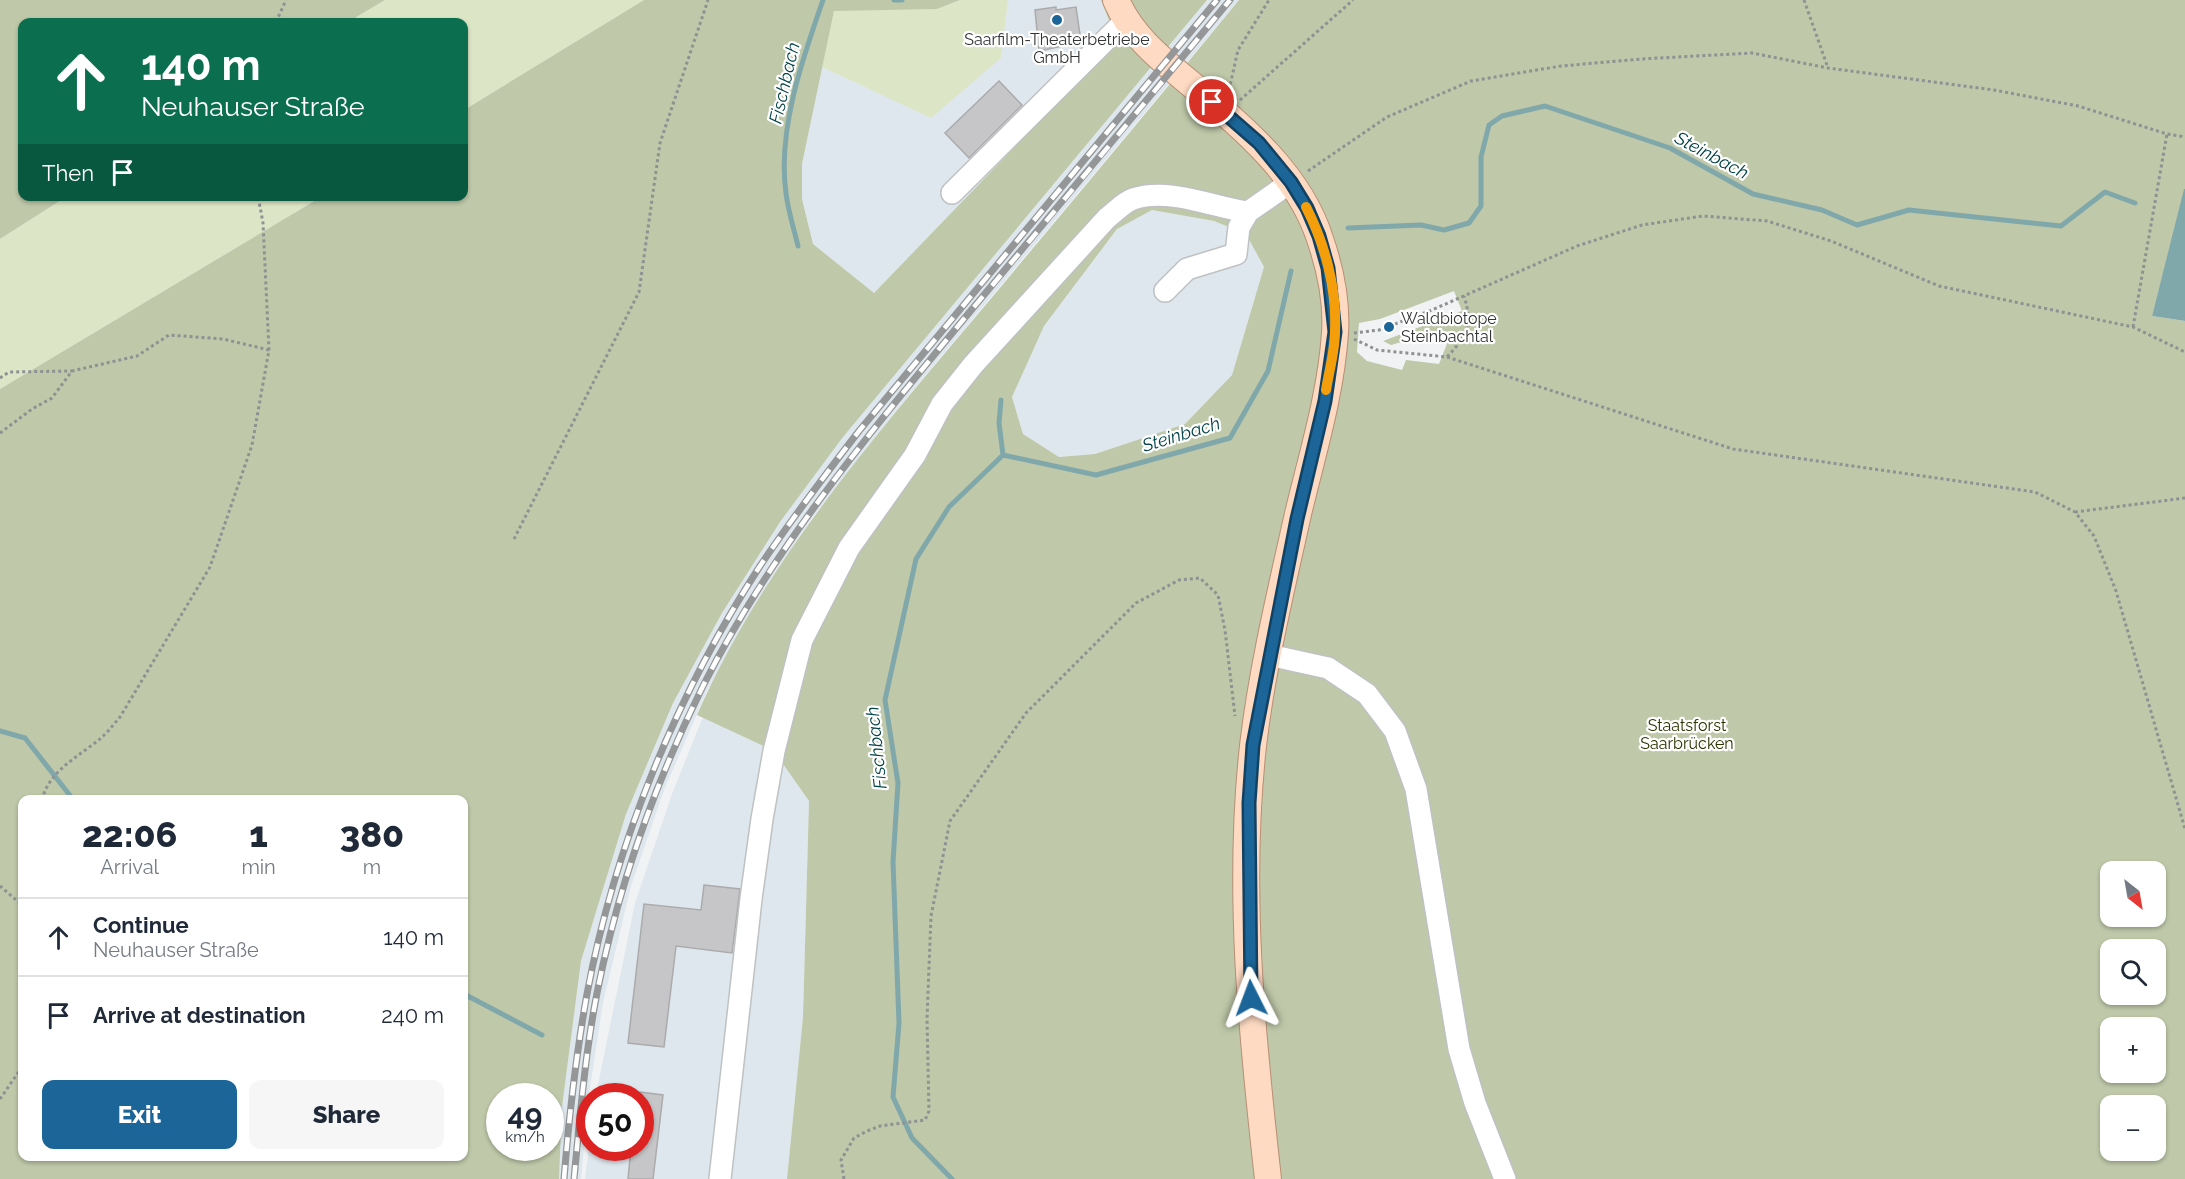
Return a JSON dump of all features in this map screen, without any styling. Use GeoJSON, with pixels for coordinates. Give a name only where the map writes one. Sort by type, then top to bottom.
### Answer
{"type":"FeatureCollection","features":[{"type":"Feature","properties":{"kind":"main road"},"geometry":{"type":"LineString","coordinates":[[1120,10],[1145,45],[1259,143],[1291,182],[1307,208],[1319,236],[1332,290],[1335,332],[1325,401],[1269,655],[1255,734],[1249,803],[1249,959],[1252,1037],[1268,1179]]}},
{"type":"Feature","properties":{"kind":"street"},"geometry":{"type":"LineString","coordinates":[[952,193],[1120,10]]}},
{"type":"Feature","properties":{"kind":"street"},"geometry":{"type":"LineString","coordinates":[[1165,291],[1187,269],[1236,255],[1239,227],[1248,212],[1291,182]]}},
{"type":"Feature","properties":{"kind":"street"},"geometry":{"type":"LineString","coordinates":[[720,1179],[751,899],[774,751],[802,640],[849,548],[915,455],[942,404],[973,365],[1107,218],[1131,199],[1148,195],[1189,200],[1248,212]]}},
{"type":"Feature","properties":{"kind":"street"},"geometry":{"type":"LineString","coordinates":[[1269,655],[1328,668],[1367,694],[1395,731],[1416,789],[1460,1049],[1475,1103],[1505,1179]]}},
{"type":"Feature","properties":{"kind":"path"},"geometry":{"type":"LineString","coordinates":[[278,18],[286,0]]}},
{"type":"Feature","properties":{"kind":"path"},"geometry":{"type":"LineString","coordinates":[[514,539],[639,292],[660,143],[708,0]]}},
{"type":"Feature","properties":{"kind":"path"},"geometry":{"type":"LineString","coordinates":[[1225,114],[1238,50],[1269,0]]}},
{"type":"Feature","properties":{"kind":"path"},"geometry":{"type":"LineString","coordinates":[[1225,114],[1353,0]]}},
{"type":"Feature","properties":{"kind":"path"},"geometry":{"type":"LineString","coordinates":[[1803,0],[1828,68]]}},
{"type":"Feature","properties":{"kind":"path"},"geometry":{"type":"LineString","coordinates":[[1314,167],[1387,117],[1471,81],[1618,61],[1752,54],[1828,68],[1994,90],[2078,106],[2168,134],[2185,137]]}},
{"type":"Feature","properties":{"kind":"path"},"geometry":{"type":"LineString","coordinates":[[2133,327],[2168,134]]}},
{"type":"Feature","properties":{"kind":"path"},"geometry":{"type":"LineString","coordinates":[[43,795],[45,789],[59,771],[102,737],[120,717],[210,567],[252,445],[269,350],[263,223],[259,201]]}},
{"type":"Feature","properties":{"kind":"path"},"geometry":{"type":"LineString","coordinates":[[1335,332],[1379,330],[1464,296],[1577,246],[1642,225],[1704,216],[1767,221],[1830,241],[1939,286],[2133,327],[2185,352]]}},
{"type":"Feature","properties":{"kind":"path"},"geometry":{"type":"LineString","coordinates":[[1447,357],[1461,341],[1469,327],[1469,310],[1464,296]]}},
{"type":"Feature","properties":{"kind":"path"},"geometry":{"type":"LineString","coordinates":[[1335,332],[1377,350],[1447,357],[1733,448],[2035,492],[2075,512],[2094,536],[2116,591],[2185,829]]}},
{"type":"Feature","properties":{"kind":"path"},"geometry":{"type":"LineString","coordinates":[[0,378],[9,372],[72,371],[137,356],[169,335],[223,339],[269,350]]}},
{"type":"Feature","properties":{"kind":"path"},"geometry":{"type":"LineString","coordinates":[[0,433],[32,409],[52,398],[72,371]]}},
{"type":"Feature","properties":{"kind":"path"},"geometry":{"type":"LineString","coordinates":[[2075,512],[2185,498]]}},
{"type":"Feature","properties":{"kind":"path"},"geometry":{"type":"LineString","coordinates":[[844,1179],[841,1160],[854,1138],[880,1126],[925,1120],[929,1111],[927,1020],[931,916],[950,821],[1026,713],[1136,603],[1179,580],[1200,578],[1218,595],[1225,630],[1237,732],[1255,734]]}},
{"type":"Feature","properties":{"kind":"path"},"geometry":{"type":"LineString","coordinates":[[0,886],[18,901]]}},
{"type":"Feature","properties":{"kind":"path"},"geometry":{"type":"LineString","coordinates":[[0,1099],[18,1073]]}},
{"type":"Feature","properties":{"kind":"shaded area"},"geometry":{"type":"Polygon","coordinates":[[[1008,0],[1101,0],[1117,41],[874,293],[813,244],[802,199],[802,164],[822,67],[869,89],[1001,58],[1008,0]]]}},
{"type":"Feature","properties":{"kind":"shaded area"},"geometry":{"type":"Polygon","coordinates":[[[1207,0],[1239,0],[895,412],[810,521],[756,605],[707,691],[664,790],[631,886],[603,1003],[591,1083],[576,1083],[576,1161],[583,1161],[581,1179],[559,1179],[560,1161],[564,1161],[564,1092],[581,961],[626,814],[673,703],[722,613],[780,522],[843,437],[1207,0]]]}},
{"type":"Feature","properties":{"kind":"shaded area"},"geometry":{"type":"Polygon","coordinates":[[[1152,210],[1214,221],[1246,234],[1264,267],[1232,375],[1185,424],[1095,454],[1059,457],[1023,434],[1012,397],[1044,326],[1117,229],[1152,210]]]}},
{"type":"Feature","properties":{"kind":"shaded area"},"geometry":{"type":"Polygon","coordinates":[[[703,717],[774,751],[809,801],[803,1017],[787,1179],[585,1179],[587,1161],[654,1161],[654,1083],[599,1083],[635,903],[672,794],[703,717]]]}},
{"type":"Feature","properties":{"kind":"green space"},"geometry":{"type":"Polygon","coordinates":[[[0,0],[385,0],[355,18],[18,18],[18,201],[60,201],[0,239],[0,0]]]}},
{"type":"Feature","properties":{"kind":"green space"},"geometry":{"type":"Polygon","coordinates":[[[385,0],[644,0],[468,108],[468,18],[355,18],[385,0]]]}},
{"type":"Feature","properties":{"kind":"green space"},"geometry":{"type":"Polygon","coordinates":[[[644,0],[960,0],[937,9],[834,11],[802,164],[802,199],[813,244],[874,293],[1117,41],[1101,0],[1207,0],[843,437],[780,522],[722,613],[673,703],[626,814],[581,961],[564,1092],[564,1083],[486,1083],[486,1161],[560,1161],[559,1179],[0,1179],[0,389],[314,201],[468,201],[468,108],[644,0]]]}},
{"type":"Feature","properties":{"kind":"green space"},"geometry":{"type":"Polygon","coordinates":[[[960,0],[1008,0],[1001,58],[931,118],[822,67],[834,10],[937,9],[960,0]]]}},
{"type":"Feature","properties":{"kind":"green space","name":"Staatsforst Saarbrücken"},"geometry":{"type":"Polygon","coordinates":[[[1239,0],[2185,0],[2185,189],[2152,316],[2185,321],[2185,1179],[787,1179],[803,1017],[809,801],[774,751],[697,715],[723,660],[754,607],[787,555],[823,505],[899,408],[1239,0]],[[1152,210],[1117,229],[1044,326],[1012,397],[1023,434],[1059,457],[1095,454],[1185,424],[1232,375],[1264,267],[1246,234],[1214,221],[1152,210]],[[1454,291],[1380,319],[1359,323],[1357,352],[1367,361],[1402,370],[1406,360],[1439,364],[1452,331],[1429,334],[1391,345],[1383,341],[1462,311],[1454,291]]]}},
{"type":"Feature","properties":{"kind":"green space"},"geometry":{"type":"Polygon","coordinates":[[[60,201],[314,201],[0,389],[0,239],[60,201]]]}},
{"type":"Feature","properties":{"kind":"water"},"geometry":{"type":"Polygon","coordinates":[[[2185,189],[2185,321],[2152,316],[2185,189]]]}},
{"type":"Feature","properties":{"kind":"building","name":"Saarfilm-Theaterbetriebe GmbH"},"geometry":{"type":"Polygon","coordinates":[[[1056,7],[1056,10],[1076,7],[1081,42],[1039,51],[1035,10],[1056,7]]]}},
{"type":"Feature","properties":{"kind":"building"},"geometry":{"type":"Polygon","coordinates":[[[999,81],[1022,105],[969,158],[945,133],[999,81]]]}},
{"type":"Feature","properties":{"kind":"building"},"geometry":{"type":"Polygon","coordinates":[[[704,885],[740,889],[732,953],[676,946],[664,1047],[628,1043],[644,904],[701,910],[704,885]]]}},
{"type":"Feature","properties":{"kind":"building"},"geometry":{"type":"Polygon","coordinates":[[[654,1094],[663,1095],[653,1179],[628,1179],[630,1161],[654,1161],[654,1094]]]}},
{"type":"Feature","properties":{"kind":"waterway","name":"Fischbach"},"geometry":{"type":"LineString","coordinates":[[798,246],[786,193],[785,145],[788,120],[800,70],[823,0]]}},
{"type":"Feature","properties":{"kind":"waterway","name":"Fischbach"},"geometry":{"type":"LineString","coordinates":[[894,0],[902,0]]}},
{"type":"Feature","properties":{"kind":"waterway","name":"Steinbach"},"geometry":{"type":"LineString","coordinates":[[1348,228],[1421,225],[1444,230],[1469,223],[1481,206],[1481,157],[1489,125],[1502,116],[1545,106],[1670,148],[1753,194],[1822,210],[1857,225],[1909,210],[2061,226],[2105,192],[2135,203]]}},
{"type":"Feature","properties":{"kind":"waterway","name":"Steinbach"},"geometry":{"type":"LineString","coordinates":[[1003,455],[1096,475],[1230,438],[1268,371],[1291,271]]}},
{"type":"Feature","properties":{"kind":"waterway","name":"Fischbach"},"geometry":{"type":"LineString","coordinates":[[952,1179],[912,1138],[893,1097],[899,1023],[893,862],[898,783],[885,700],[916,559],[949,507],[1003,455],[999,423],[1001,400]]}},
{"type":"Feature","properties":{"kind":"waterway"},"geometry":{"type":"LineString","coordinates":[[0,731],[25,738],[70,795]]}},
{"type":"Feature","properties":{"kind":"waterway"},"geometry":{"type":"LineString","coordinates":[[468,996],[542,1035]]}},
{"type":"Feature","properties":{"kind":"railway"},"geometry":{"type":"LineString","coordinates":[[564,1179],[573,1086],[583,1017],[599,938],[614,882],[632,826],[676,718],[730,615],[760,566],[859,431],[1217,0]]}},
{"type":"Feature","properties":{"kind":"railway"},"geometry":{"type":"LineString","coordinates":[[574,1179],[583,1086],[597,993],[627,875],[669,760],[703,686],[730,635],[825,492],[895,402],[1230,0]]}},
{"type":"Feature","properties":{"kind":"slow traffic"},"geometry":{"type":"LineString","coordinates":[[1306,207],[1319,236],[1334,302],[1335,332],[1326,390]]}},
{"type":"Feature","properties":{"kind":"place","name":"Saarfilm-Theaterbetriebe GmbH"},"geometry":{"type":"Point","coordinates":[1057,20]}},
{"type":"Feature","properties":{"kind":"place","name":"Waldbiotope Steinbachtal"},"geometry":{"type":"Point","coordinates":[1389,327]}},
{"type":"Feature","properties":{"kind":"route"},"geometry":{"type":"LineString","coordinates":[[1212,102],[1259,143],[1291,182],[1307,208],[1319,236],[1334,302],[1335,332],[1325,401],[1297,519],[1253,745],[1249,803],[1248,903],[1251,998]]}}]}
